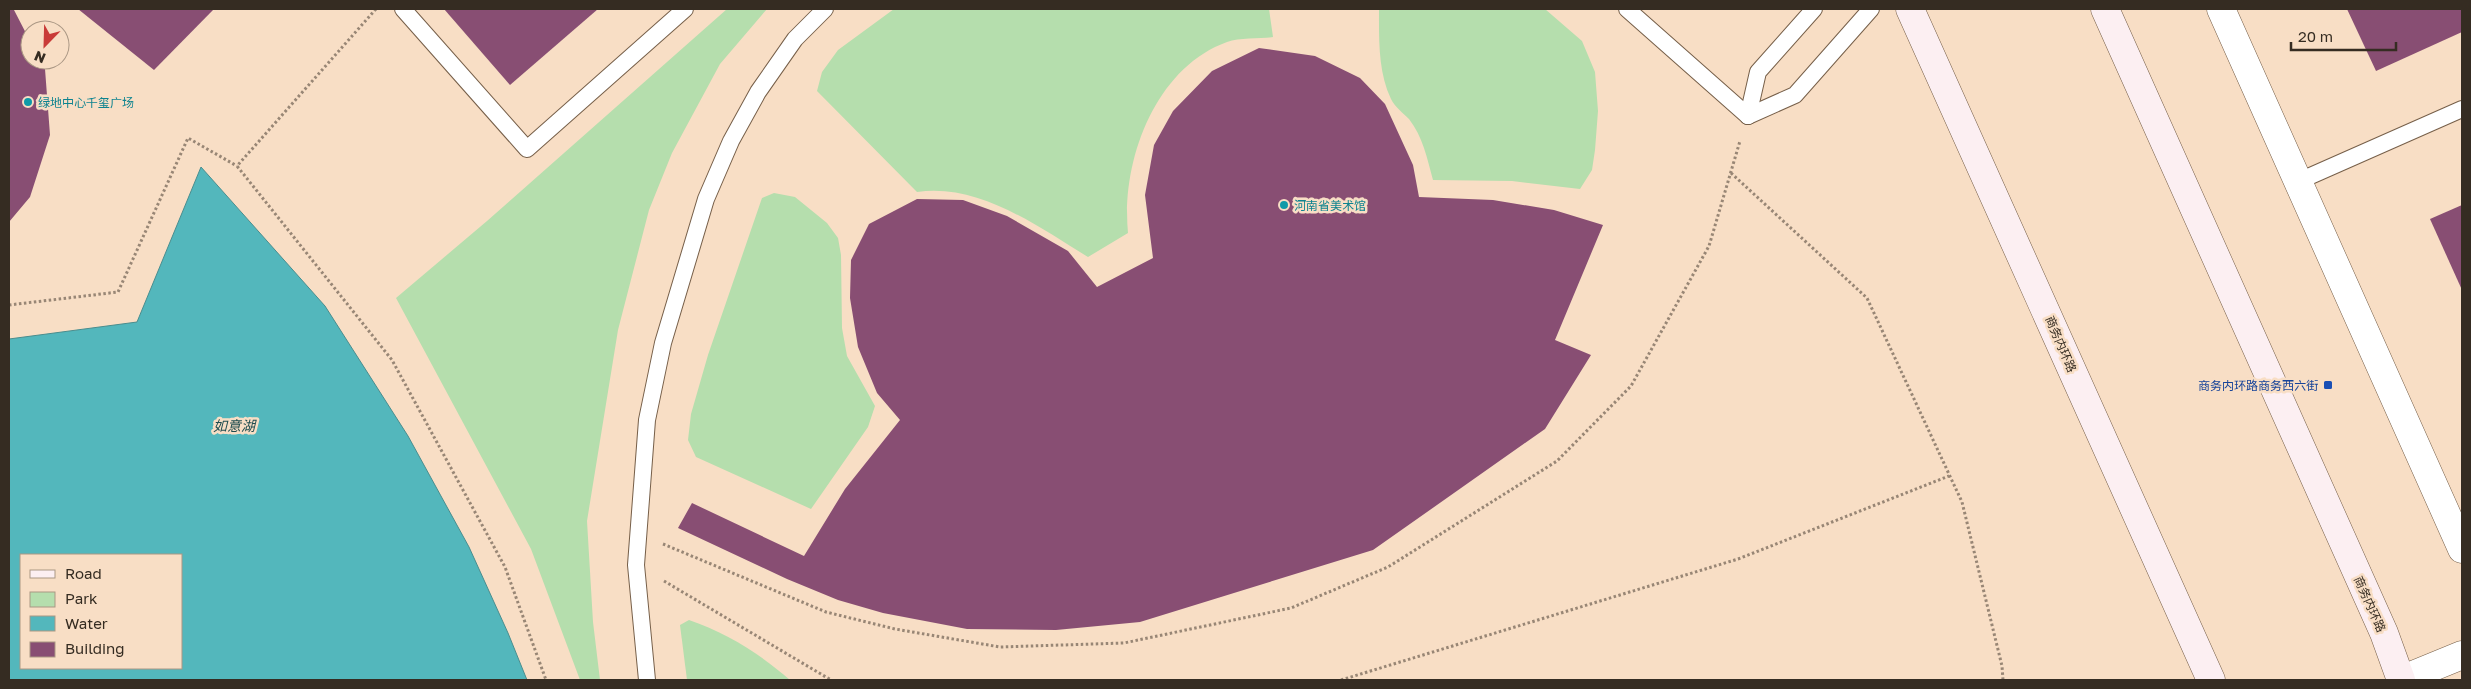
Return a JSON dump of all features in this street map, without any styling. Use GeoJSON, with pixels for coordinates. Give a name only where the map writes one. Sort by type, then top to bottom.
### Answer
{"type":"FeatureCollection","features":[{"type":"Feature","properties":{"kind":"street","name":"商务内环路"},"geometry":{"type":"LineString","coordinates":[[1910,9],[2211,680]]}},
{"type":"Feature","properties":{"kind":"street","name":"商务内环路"},"geometry":{"type":"LineString","coordinates":[[2105,9],[2384,633],[2401,680]]}},
{"type":"Feature","properties":{"kind":"street"},"geometry":{"type":"LineString","coordinates":[[2221,9],[2462,549]]}},
{"type":"Feature","properties":{"kind":"street"},"geometry":{"type":"LineString","coordinates":[[2401,680],[2462,655]]}},
{"type":"Feature","properties":{"kind":"lane"},"geometry":{"type":"LineString","coordinates":[[404,9],[527,148],[685,9]]}},
{"type":"Feature","properties":{"kind":"lane"},"geometry":{"type":"LineString","coordinates":[[647,680],[636,565],[647,420],[663,343],[706,199],[731,141],[758,92],[795,39],[825,9]]}},
{"type":"Feature","properties":{"kind":"lane"},"geometry":{"type":"LineString","coordinates":[[1627,9],[1748,116]]}},
{"type":"Feature","properties":{"kind":"lane"},"geometry":{"type":"LineString","coordinates":[[1748,116],[1758,72],[1814,9]]}},
{"type":"Feature","properties":{"kind":"lane"},"geometry":{"type":"LineString","coordinates":[[1748,116],[1795,95],[1871,9]]}},
{"type":"Feature","properties":{"kind":"lane"},"geometry":{"type":"LineString","coordinates":[[2299,181],[2462,109]]}},
{"type":"Feature","properties":{"kind":"path"},"geometry":{"type":"LineString","coordinates":[[237,166],[376,9]]}},
{"type":"Feature","properties":{"kind":"path"},"geometry":{"type":"LineString","coordinates":[[639,534],[826,612],[896,629],[1000,647],[1124,643],[1291,608],[1388,567],[1557,461],[1631,386],[1708,246],[1748,116]]}},
{"type":"Feature","properties":{"kind":"path"},"geometry":{"type":"LineString","coordinates":[[9,305],[118,292],[188,138],[237,166],[392,360],[505,567],[546,680]]}},
{"type":"Feature","properties":{"kind":"path"},"geometry":{"type":"LineString","coordinates":[[1730,173],[1867,298],[1962,502],[2002,666],[2003,680]]}},
{"type":"Feature","properties":{"kind":"path"},"geometry":{"type":"LineString","coordinates":[[1341,680],[1738,559],[1949,476]]}},
{"type":"Feature","properties":{"kind":"path"},"geometry":{"type":"LineString","coordinates":[[636,565],[831,680]]}},
{"type":"Feature","properties":{"kind":"green space"},"geometry":{"type":"Polygon","coordinates":[[[727,9],[767,9],[720,64],[672,153],[649,210],[618,330],[587,521],[593,622],[600,680],[580,680],[531,549],[396,298],[487,221],[727,9]]]}},
{"type":"Feature","properties":{"kind":"green space"},"geometry":{"type":"Polygon","coordinates":[[[894,9],[1269,9],[1273,37],[1232,40],[1202,55],[1180,73],[1162,95],[1148,120],[1137,148],[1130,176],[1127,205],[1128,233],[1088,257],[1028,220],[985,200],[963,194],[940,191],[917,192],[817,91],[822,72],[838,50],[894,9]]]}},
{"type":"Feature","properties":{"kind":"green space"},"geometry":{"type":"Polygon","coordinates":[[[1379,9],[1545,9],[1582,41],[1595,72],[1598,111],[1592,170],[1580,189],[1512,181],[1433,180],[1418,133],[1409,119],[1393,102],[1387,88],[1381,66],[1379,9]]]}},
{"type":"Feature","properties":{"kind":"green space"},"geometry":{"type":"Polygon","coordinates":[[[774,193],[795,197],[827,223],[838,238],[841,255],[842,328],[847,356],[875,406],[868,427],[811,509],[696,457],[688,440],[691,414],[708,355],[762,198],[774,193]]]}},
{"type":"Feature","properties":{"kind":"green space"},"geometry":{"type":"Polygon","coordinates":[[[689,620],[717,631],[742,645],[767,661],[790,680],[687,680],[680,625],[689,620]]]}},
{"type":"Feature","properties":{"kind":"water","name":"如意湖"},"geometry":{"type":"Polygon","coordinates":[[[201,167],[325,306],[408,436],[469,547],[527,680],[9,680],[9,339],[137,322],[201,167]]]}},
{"type":"Feature","properties":{"kind":"building","name":"绿地中心千玺广场"},"geometry":{"type":"Polygon","coordinates":[[[9,9],[14,10],[20,22],[20,70],[45,70],[50,135],[30,197],[9,222],[9,9]]]}},
{"type":"Feature","properties":{"kind":"building"},"geometry":{"type":"Polygon","coordinates":[[[78,9],[214,9],[154,70],[78,9]]]}},
{"type":"Feature","properties":{"kind":"building"},"geometry":{"type":"Polygon","coordinates":[[[444,9],[598,9],[510,85],[444,9]]]}},
{"type":"Feature","properties":{"kind":"building"},"geometry":{"type":"Polygon","coordinates":[[[2347,9],[2462,9],[2462,32],[2376,71],[2347,9]]]}},
{"type":"Feature","properties":{"kind":"building"},"geometry":{"type":"Polygon","coordinates":[[[1259,48],[1315,56],[1360,78],[1385,104],[1413,165],[1419,197],[1493,200],[1554,210],[1603,225],[1555,340],[1591,355],[1545,429],[1373,550],[1140,622],[1056,630],[967,629],[883,613],[838,600],[787,579],[678,528],[692,503],[804,556],[845,489],[900,420],[877,393],[858,347],[850,298],[851,260],[869,224],[917,199],[963,200],[1007,216],[1068,251],[1097,287],[1153,258],[1145,195],[1154,145],[1173,111],[1212,71],[1259,48]]]}},
{"type":"Feature","properties":{"kind":"building"},"geometry":{"type":"Polygon","coordinates":[[[2462,205],[2462,290],[2430,219],[2462,205]]]}},
{"type":"Feature","properties":{"kind":"place","name":"绿地中心千玺广场"},"geometry":{"type":"Point","coordinates":[28,102]}},
{"type":"Feature","properties":{"kind":"place","name":"河南省美术馆"},"geometry":{"type":"Point","coordinates":[1284,205]}},
{"type":"Feature","properties":{"kind":"place","name":"商务内环路商务西六街"},"geometry":{"type":"Point","coordinates":[2328,385]}}]}
